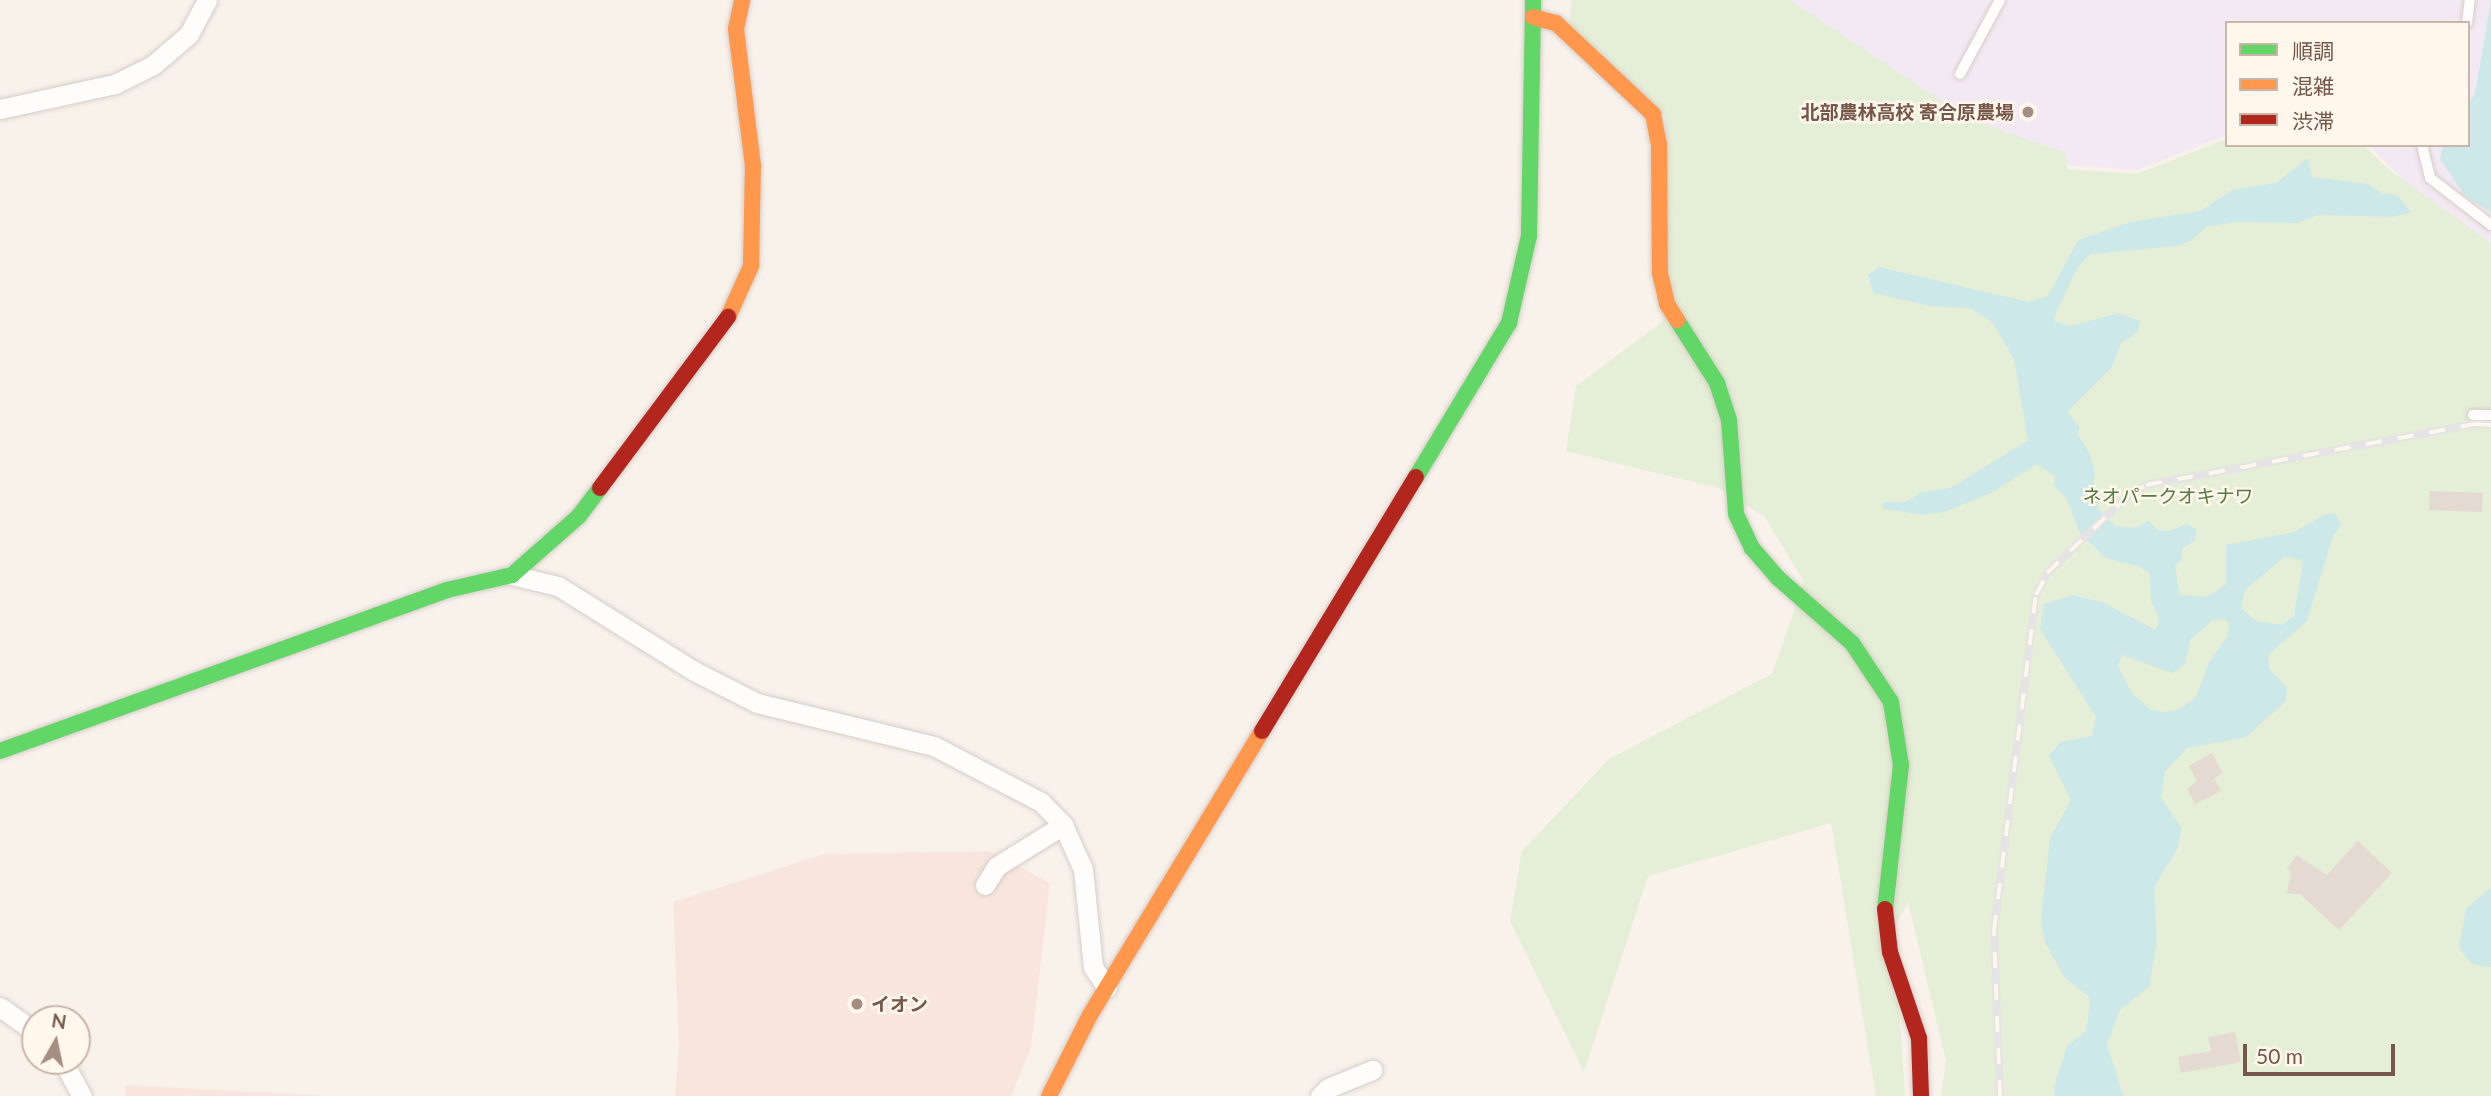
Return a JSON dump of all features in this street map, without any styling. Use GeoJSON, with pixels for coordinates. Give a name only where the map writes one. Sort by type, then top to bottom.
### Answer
{"type":"FeatureCollection","features":[{"type":"Feature","properties":{"kind":"street"},"geometry":{"type":"LineString","coordinates":[[0,109],[115,84],[153,65],[189,34],[207,0]]}},
{"type":"Feature","properties":{"kind":"street"},"geometry":{"type":"LineString","coordinates":[[0,751],[447,590],[512,575],[536,559],[579,516],[732,313],[751,266],[754,205],[745,81],[736,29],[742,0]]}},
{"type":"Feature","properties":{"kind":"street"},"geometry":{"type":"LineString","coordinates":[[1049,1096],[1107,988],[1509,323],[1529,236],[1533,8]]}},
{"type":"Feature","properties":{"kind":"street"},"geometry":{"type":"LineString","coordinates":[[1533,8],[1572,36],[1653,114],[1659,144],[1660,273],[1667,304],[1717,383],[1729,420],[1730,479],[1736,514],[1752,548],[1778,578],[1852,643],[1891,702],[1900,765],[1885,913],[1890,952],[1919,1038],[1921,1096]]}},
{"type":"Feature","properties":{"kind":"street"},"geometry":{"type":"LineString","coordinates":[[512,575],[558,586],[694,671],[757,703],[934,746],[1041,802],[1063,825],[1076,850],[1089,895],[1093,967],[1107,988]]}},
{"type":"Feature","properties":{"kind":"street"},"geometry":{"type":"LineString","coordinates":[[985,885],[998,866],[1063,825]]}},
{"type":"Feature","properties":{"kind":"street"},"geometry":{"type":"LineString","coordinates":[[0,1007],[21,1022]]}},
{"type":"Feature","properties":{"kind":"street"},"geometry":{"type":"LineString","coordinates":[[1320,1096],[1328,1088],[1372,1070]]}},
{"type":"Feature","properties":{"kind":"street"},"geometry":{"type":"LineString","coordinates":[[71,1075],[82,1096]]}},
{"type":"Feature","properties":{"kind":"lane"},"geometry":{"type":"LineString","coordinates":[[1959,74],[2000,0]]}},
{"type":"Feature","properties":{"kind":"lane"},"geometry":{"type":"LineString","coordinates":[[2466,21],[2470,0]]}},
{"type":"Feature","properties":{"kind":"lane"},"geometry":{"type":"LineString","coordinates":[[2423,147],[2430,178],[2491,225]]}},
{"type":"Feature","properties":{"kind":"lane"},"geometry":{"type":"LineString","coordinates":[[2473,415],[2491,415]]}},
{"type":"Feature","properties":{"kind":"shaded area","name":"北部農林高校 寄合原農場"},"geometry":{"type":"Polygon","coordinates":[[[1571,0],[2491,0],[2491,253],[2460,236],[2371,147],[2470,147],[2470,21],[2225,21],[2225,136],[2137,170],[1855,150],[1641,89],[1571,0]]]}},
{"type":"Feature","properties":{"kind":"shaded area","name":"イオン"},"geometry":{"type":"Polygon","coordinates":[[[991,851],[1050,883],[1031,1048],[1011,1096],[675,1096],[679,1044],[673,902],[825,854],[991,851]]]}},
{"type":"Feature","properties":{"kind":"shaded area"},"geometry":{"type":"Polygon","coordinates":[[[126,1085],[332,1096],[125,1096],[126,1085]]]}},
{"type":"Feature","properties":{"kind":"green space","name":"ネオパークオキナワ"},"geometry":{"type":"Polygon","coordinates":[[[1572,0],[1790,0],[1967,118],[2066,153],[2067,169],[2137,174],[2225,140],[2225,147],[2366,147],[2387,168],[2491,243],[2491,1096],[1941,1096],[1946,1060],[1908,902],[1894,928],[1905,1096],[1876,1096],[1831,823],[1648,876],[1584,1072],[1510,921],[1522,851],[1609,759],[1772,674],[1804,582],[1765,517],[1719,488],[1566,451],[1576,386],[1663,321],[1666,117],[1569,24],[1572,0]]]}},
{"type":"Feature","properties":{"kind":"water"},"geometry":{"type":"Polygon","coordinates":[[[2491,0],[2491,212],[2465,196],[2440,159],[2443,147],[2470,147],[2470,101],[2475,94],[2491,0]]]}},
{"type":"Feature","properties":{"kind":"water"},"geometry":{"type":"Polygon","coordinates":[[[2308,158],[2312,177],[2368,184],[2381,193],[2397,195],[2411,212],[2393,217],[2318,215],[2298,223],[2236,222],[2206,227],[2191,241],[2176,246],[2090,254],[2078,267],[2056,312],[2054,321],[2071,326],[2119,313],[2140,321],[2138,332],[2121,343],[2112,367],[2067,412],[2079,426],[2078,435],[2089,452],[2095,473],[2092,492],[2099,510],[2115,526],[2135,528],[2149,521],[2158,530],[2171,531],[2186,524],[2197,529],[2195,540],[2182,549],[2182,559],[2175,566],[2180,595],[2207,597],[2226,584],[2226,545],[2294,532],[2328,513],[2336,514],[2341,524],[2333,536],[2307,621],[2268,655],[2269,669],[2287,688],[2286,701],[2246,737],[2187,748],[2165,772],[2161,798],[2181,827],[2179,845],[2154,888],[2157,940],[2149,987],[2120,1010],[2107,1044],[2123,1096],[2055,1096],[2054,1087],[2067,1046],[2086,1031],[2090,1005],[2089,997],[2063,975],[2045,942],[2041,919],[2050,838],[2071,800],[2049,756],[2060,742],[2092,736],[2096,717],[2040,629],[2044,604],[2072,595],[2102,602],[2156,630],[2159,618],[2151,601],[2150,574],[2140,567],[2105,558],[2079,531],[2067,499],[2054,485],[2055,476],[2037,464],[1991,493],[1944,512],[1922,515],[1882,508],[1884,502],[1906,502],[1922,492],[1951,488],[2028,440],[2014,359],[1993,323],[1971,308],[1931,306],[1873,293],[1868,275],[1879,267],[2028,302],[2048,296],[2078,240],[2130,222],[2201,211],[2232,190],[2276,183],[2308,158]],[[2286,556],[2245,590],[2241,608],[2256,621],[2282,625],[2294,616],[2303,561],[2286,556]],[[2224,619],[2213,620],[2190,640],[2185,664],[2173,673],[2122,655],[2118,666],[2132,694],[2151,710],[2163,712],[2178,710],[2196,697],[2209,662],[2228,636],[2229,623],[2224,619]]]}},
{"type":"Feature","properties":{"kind":"water"},"geometry":{"type":"Polygon","coordinates":[[[2491,888],[2491,967],[2472,964],[2459,948],[2466,909],[2491,888]]]}},
{"type":"Feature","properties":{"kind":"building"},"geometry":{"type":"Polygon","coordinates":[[[2430,491],[2483,493],[2482,512],[2429,510],[2430,491]]]}},
{"type":"Feature","properties":{"kind":"building"},"geometry":{"type":"Polygon","coordinates":[[[2212,753],[2223,773],[2214,778],[2221,791],[2195,804],[2187,789],[2197,781],[2189,766],[2212,753]]]}},
{"type":"Feature","properties":{"kind":"building"},"geometry":{"type":"Polygon","coordinates":[[[2358,841],[2392,873],[2339,930],[2301,895],[2287,893],[2291,871],[2287,869],[2297,855],[2327,875],[2358,841]]]}},
{"type":"Feature","properties":{"kind":"building"},"geometry":{"type":"Polygon","coordinates":[[[2235,1032],[2241,1062],[2181,1073],[2178,1057],[2211,1051],[2208,1037],[2235,1032]]]}},
{"type":"Feature","properties":{"kind":"railway"},"geometry":{"type":"LineString","coordinates":[[2000,1096],[1994,931],[2036,595],[2047,573],[2130,494],[2146,485],[2476,424],[2491,425]]}},
{"type":"Feature","properties":{"kind":"traffic: fast"},"geometry":{"type":"LineString","coordinates":[[1416,477],[1509,323],[1529,236],[1533,0]]}},
{"type":"Feature","properties":{"kind":"traffic: fast"},"geometry":{"type":"LineString","coordinates":[[1677,320],[1717,383],[1729,420],[1736,514],[1752,548],[1778,578],[1852,643],[1891,702],[1901,765],[1885,909]]}},
{"type":"Feature","properties":{"kind":"traffic: fast"},"geometry":{"type":"LineString","coordinates":[[0,751],[447,590],[512,575],[579,516],[600,488]]}},
{"type":"Feature","properties":{"kind":"traffic: slow"},"geometry":{"type":"LineString","coordinates":[[728,317],[751,266],[753,166],[736,29],[742,0]]}},
{"type":"Feature","properties":{"kind":"traffic: slow"},"geometry":{"type":"LineString","coordinates":[[1533,17],[1556,23],[1653,114],[1659,144],[1660,273],[1667,304],[1677,320]]}},
{"type":"Feature","properties":{"kind":"traffic: slow"},"geometry":{"type":"LineString","coordinates":[[1049,1096],[1090,1015],[1262,731]]}},
{"type":"Feature","properties":{"kind":"traffic: jam"},"geometry":{"type":"LineString","coordinates":[[600,488],[728,317]]}},
{"type":"Feature","properties":{"kind":"traffic: jam"},"geometry":{"type":"LineString","coordinates":[[1262,731],[1416,477]]}},
{"type":"Feature","properties":{"kind":"traffic: jam"},"geometry":{"type":"LineString","coordinates":[[1885,909],[1890,952],[1919,1038],[1921,1096]]}},
{"type":"Feature","properties":{"kind":"place","name":"北部農林高校 寄合原農場"},"geometry":{"type":"Point","coordinates":[2028,112]}},
{"type":"Feature","properties":{"kind":"place","name":"イオン"},"geometry":{"type":"Point","coordinates":[857,1004]}}]}
